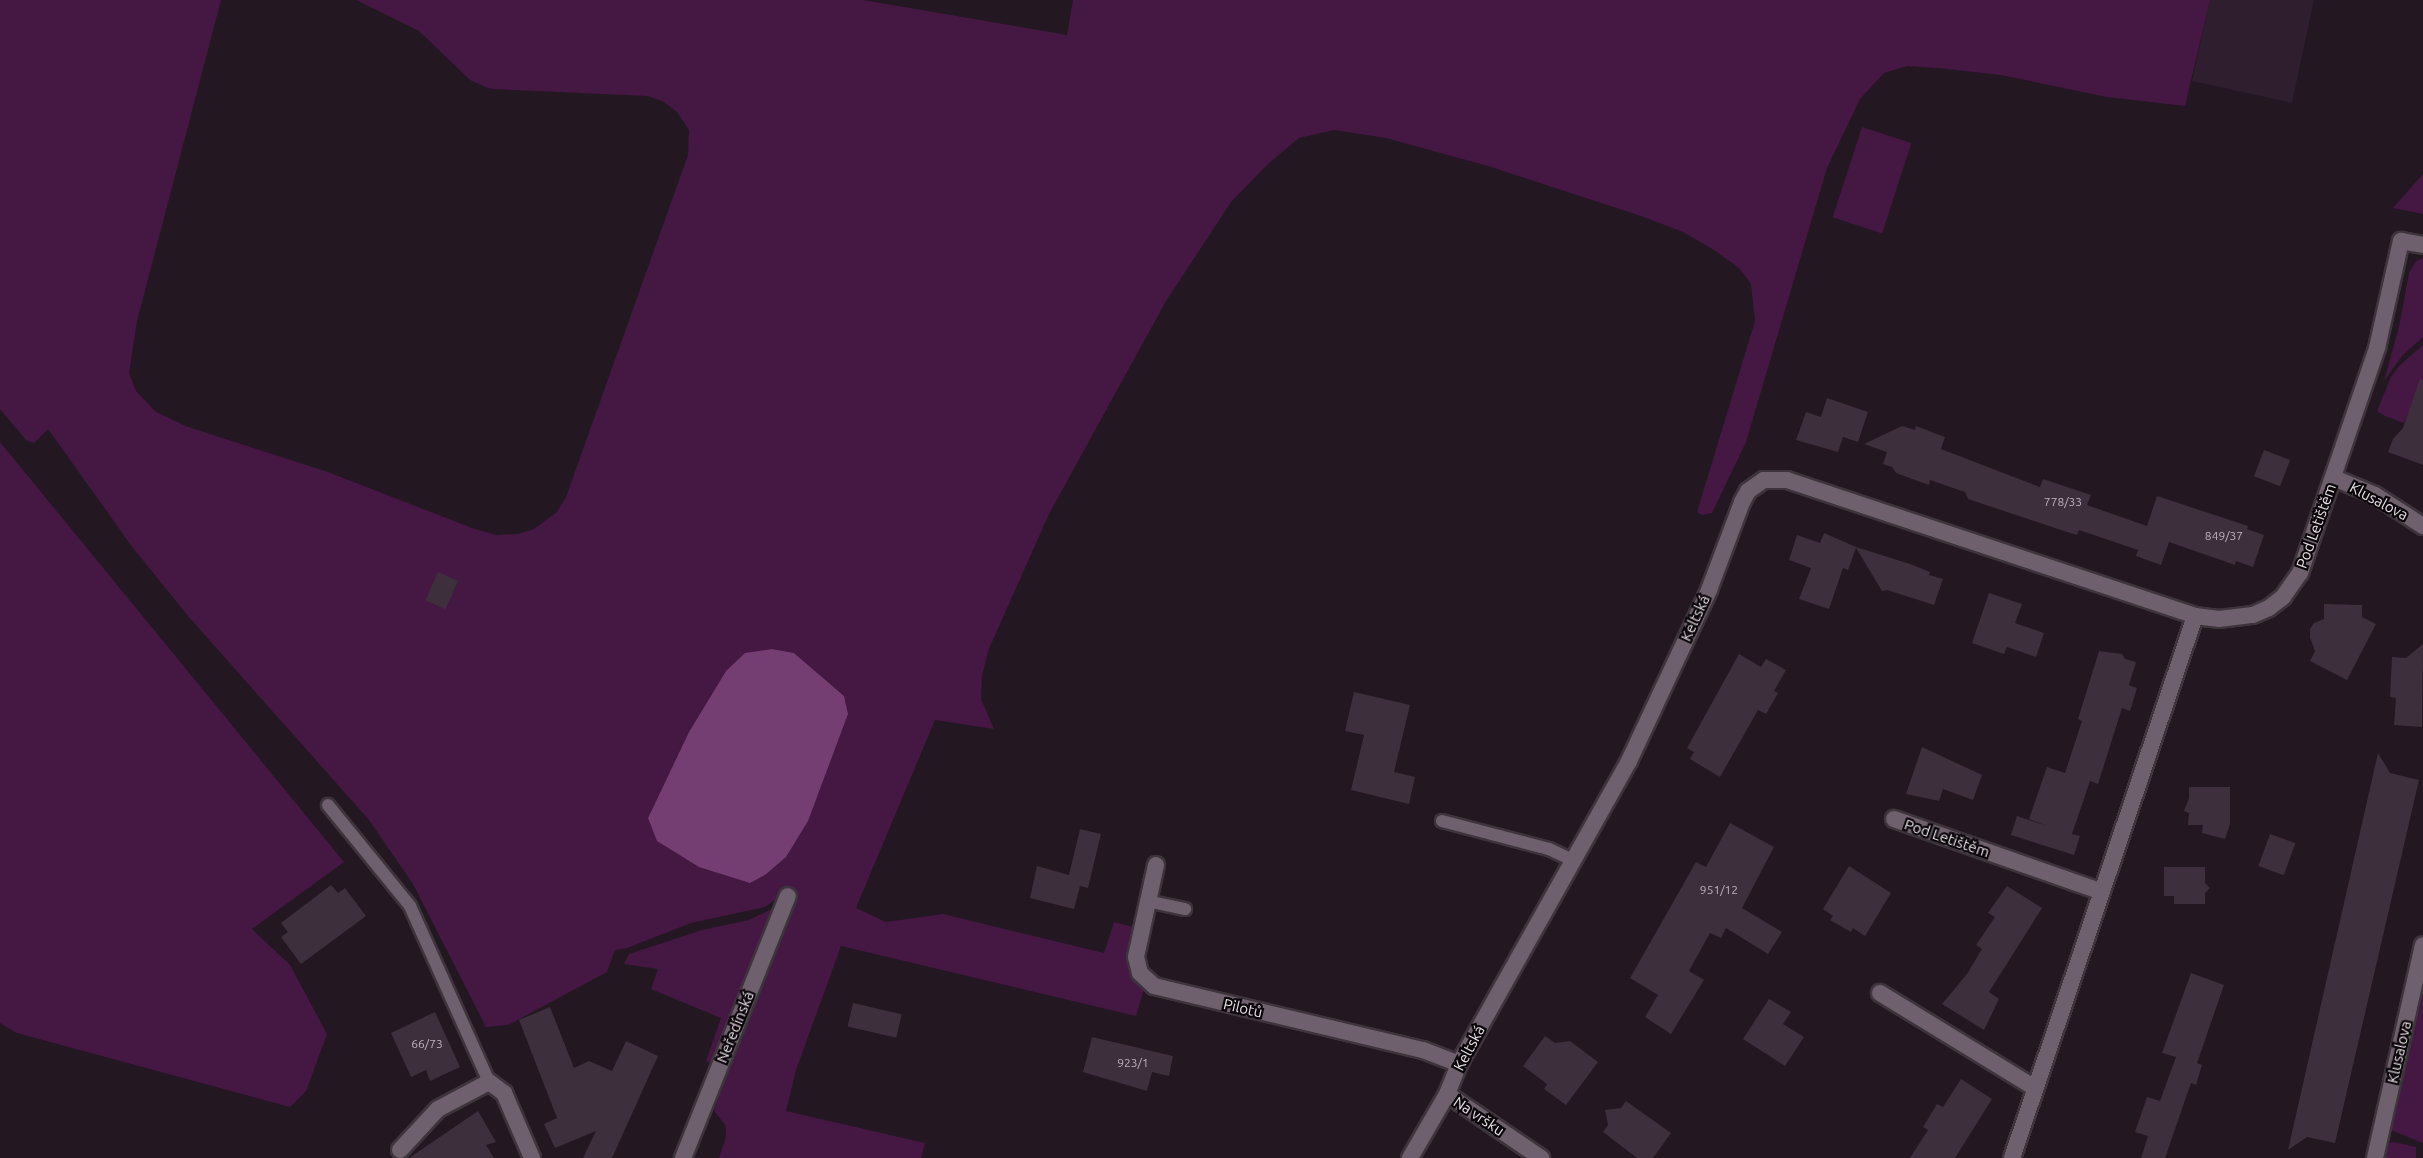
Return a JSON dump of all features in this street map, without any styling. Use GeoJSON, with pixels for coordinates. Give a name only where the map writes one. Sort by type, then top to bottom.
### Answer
{"type":"FeatureCollection","features":[{"type":"Feature","properties":{"kind":"street","name":"Pod Letištěm"},"geometry":{"type":"LineString","coordinates":[[2195,616],[2219,619],[2253,615],[2269,608],[2283,597],[2300,573],[2309,553],[2378,348],[2401,242],[2423,245]]}},
{"type":"Feature","properties":{"kind":"street","name":"Keltská"},"geometry":{"type":"LineString","coordinates":[[1410,1158],[1447,1094],[1459,1064],[1629,761],[1709,590],[1748,491],[1764,480],[1777,478],[1812,487],[2195,616]]}},
{"type":"Feature","properties":{"kind":"street","name":"Klusalova"},"geometry":{"type":"LineString","coordinates":[[2334,478],[2375,495],[2423,526]]}},
{"type":"Feature","properties":{"kind":"street"},"geometry":{"type":"LineString","coordinates":[[2012,1158],[2195,616]]}},
{"type":"Feature","properties":{"kind":"street","name":"Pod Letištěm"},"geometry":{"type":"LineString","coordinates":[[1894,819],[2102,892]]}},
{"type":"Feature","properties":{"kind":"street","name":"Pilotů"},"geometry":{"type":"LineString","coordinates":[[1156,864],[1136,957],[1140,973],[1154,986],[1423,1050],[1459,1064]]}},
{"type":"Feature","properties":{"kind":"street","name":"Neředínská"},"geometry":{"type":"LineString","coordinates":[[683,1158],[789,896]]}},
{"type":"Feature","properties":{"kind":"street","name":"Klusalova"},"geometry":{"type":"LineString","coordinates":[[2375,1158],[2423,945]]}},
{"type":"Feature","properties":{"kind":"street"},"geometry":{"type":"LineString","coordinates":[[1880,993],[2035,1088]]}},
{"type":"Feature","properties":{"kind":"street"},"geometry":{"type":"LineString","coordinates":[[400,1150],[438,1109],[489,1082],[504,1093],[532,1158]]}},
{"type":"Feature","properties":{"kind":"street","name":"Na vršku"},"geometry":{"type":"LineString","coordinates":[[1447,1094],[1541,1158]]}},
{"type":"Feature","properties":{"kind":"lane"},"geometry":{"type":"LineString","coordinates":[[328,805],[410,906],[489,1082]]}},
{"type":"Feature","properties":{"kind":"lane"},"geometry":{"type":"LineString","coordinates":[[1442,821],[1549,849],[1573,860]]}},
{"type":"Feature","properties":{"kind":"lane"},"geometry":{"type":"LineString","coordinates":[[1148,901],[1185,909]]}},
{"type":"Feature","properties":{"kind":"shaded area"},"geometry":{"type":"Polygon","coordinates":[[[0,0],[221,0],[137,321],[129,373],[136,391],[156,412],[188,427],[328,472],[472,528],[496,535],[518,534],[534,529],[557,512],[566,497],[688,155],[689,130],[677,112],[664,102],[648,96],[493,89],[483,86],[470,80],[419,31],[356,0],[863,0],[1067,35],[1073,0],[2210,0],[2185,106],[2107,97],[2001,75],[1938,68],[1907,66],[1884,73],[1860,99],[1827,168],[1746,442],[1712,513],[1702,515],[1697,512],[1755,321],[1751,284],[1739,268],[1683,232],[1641,216],[1488,166],[1386,138],[1334,130],[1299,138],[1269,163],[1231,202],[1166,301],[1049,514],[988,651],[982,676],[981,699],[994,729],[935,720],[856,908],[886,922],[943,914],[1104,953],[1114,922],[1133,927],[1129,969],[1144,989],[1136,1016],[841,946],[796,1070],[786,1111],[925,1143],[921,1158],[719,1158],[726,1137],[726,1126],[714,1111],[728,1071],[706,1061],[721,1018],[651,989],[658,969],[624,964],[629,954],[702,930],[749,920],[792,899],[785,893],[765,907],[691,923],[627,948],[615,950],[607,972],[508,1025],[486,1027],[413,884],[369,820],[188,616],[133,548],[48,429],[34,443],[26,440],[0,409],[0,0]],[[772,649],[726,671],[689,732],[648,818],[844,696],[794,653],[772,649]]]}},
{"type":"Feature","properties":{"kind":"shaded area"},"geometry":{"type":"Polygon","coordinates":[[[2210,0],[2314,0],[2292,103],[2192,81],[2210,0]]]}},
{"type":"Feature","properties":{"kind":"shaded area"},"geometry":{"type":"Polygon","coordinates":[[[1862,127],[1911,143],[1882,233],[1833,217],[1862,127]]]}},
{"type":"Feature","properties":{"kind":"shaded area"},"geometry":{"type":"Polygon","coordinates":[[[2423,174],[2423,214],[2393,208],[2423,174]]]}},
{"type":"Feature","properties":{"kind":"shaded area"},"geometry":{"type":"Polygon","coordinates":[[[2423,258],[2423,337],[2402,356],[2384,381],[2399,327],[2409,273],[2416,261],[2423,258]]]}},
{"type":"Feature","properties":{"kind":"shaded area"},"geometry":{"type":"Polygon","coordinates":[[[2423,345],[2423,421],[2408,415],[2404,423],[2385,416],[2377,411],[2391,377],[2398,367],[2423,345]]]}},
{"type":"Feature","properties":{"kind":"shaded area"},"geometry":{"type":"Polygon","coordinates":[[[0,442],[344,862],[252,929],[290,965],[327,1034],[306,1091],[290,1107],[17,1033],[0,1023],[0,442]]]}},
{"type":"Feature","properties":{"kind":"shaded area"},"geometry":{"type":"Polygon","coordinates":[[[772,649],[794,653],[844,696],[848,714],[808,821],[786,857],[765,875],[750,883],[699,867],[657,841],[648,818],[689,732],[726,671],[745,653],[772,649]]]}},
{"type":"Feature","properties":{"kind":"shaded area"},"geometry":{"type":"Polygon","coordinates":[[[2423,993],[2423,1143],[2391,1130],[2423,993]]]}},
{"type":"Feature","properties":{"kind":"shaded area"},"geometry":{"type":"Polygon","coordinates":[[[2388,1143],[2416,1147],[2416,1158],[2385,1158],[2388,1143]]]}},
{"type":"Feature","properties":{"kind":"building"},"geometry":{"type":"Polygon","coordinates":[[[2420,379],[2423,380],[2423,465],[2388,452],[2393,439],[2403,428],[2420,379]]]}},
{"type":"Feature","properties":{"kind":"building"},"geometry":{"type":"Polygon","coordinates":[[[1827,398],[1868,412],[1858,442],[1843,437],[1838,452],[1796,440],[1806,412],[1821,417],[1827,398]]]}},
{"type":"Feature","properties":{"kind":"building"},"geometry":{"type":"Polygon","coordinates":[[[1902,426],[1915,430],[1916,426],[1945,437],[1941,449],[2040,487],[2043,479],[2091,495],[2087,505],[2147,526],[2157,496],[2248,526],[2247,529],[2264,535],[2253,567],[2236,561],[2235,565],[2169,542],[2161,565],[2136,556],[2138,550],[2079,530],[2077,535],[2064,531],[1968,499],[1965,492],[1930,480],[1929,485],[1896,473],[1892,467],[1883,464],[1887,452],[1864,444],[1902,426]]]}},
{"type":"Feature","properties":{"kind":"building"},"geometry":{"type":"Polygon","coordinates":[[[2264,450],[2290,460],[2280,486],[2254,476],[2264,450]]]}},
{"type":"Feature","properties":{"kind":"building"},"geometry":{"type":"Polygon","coordinates":[[[1824,533],[1856,547],[1910,564],[1930,572],[1929,575],[1943,579],[1934,605],[1887,590],[1882,591],[1856,548],[1848,570],[1843,568],[1829,609],[1799,599],[1811,568],[1789,560],[1797,535],[1820,543],[1824,533]]]}},
{"type":"Feature","properties":{"kind":"building"},"geometry":{"type":"Polygon","coordinates":[[[438,572],[458,581],[445,609],[425,600],[438,572]]]}},
{"type":"Feature","properties":{"kind":"building"},"geometry":{"type":"Polygon","coordinates":[[[1989,593],[2022,604],[2015,623],[2044,633],[2036,657],[2007,647],[2004,654],[1972,643],[1989,593]]]}},
{"type":"Feature","properties":{"kind":"building"},"geometry":{"type":"Polygon","coordinates":[[[2324,604],[2362,605],[2362,617],[2376,624],[2347,680],[2310,661],[2315,651],[2310,638],[2310,629],[2314,623],[2324,619],[2324,604]]]}},
{"type":"Feature","properties":{"kind":"building"},"geometry":{"type":"Polygon","coordinates":[[[2423,644],[2422,727],[2394,725],[2396,698],[2390,697],[2392,657],[2406,658],[2423,644]]]}},
{"type":"Feature","properties":{"kind":"building"},"geometry":{"type":"Polygon","coordinates":[[[2099,651],[2122,654],[2125,659],[2136,662],[2129,685],[2137,688],[2130,711],[2122,708],[2098,784],[2090,781],[2072,834],[2080,836],[2074,855],[2011,835],[2017,816],[2047,826],[2029,819],[2047,767],[2065,773],[2082,721],[2078,719],[2099,651]]]}},
{"type":"Feature","properties":{"kind":"building"},"geometry":{"type":"Polygon","coordinates":[[[1739,654],[1761,667],[1766,659],[1786,670],[1774,691],[1778,693],[1766,714],[1758,710],[1720,777],[1690,759],[1694,752],[1687,748],[1739,654]]]}},
{"type":"Feature","properties":{"kind":"building"},"geometry":{"type":"Polygon","coordinates":[[[1354,692],[1410,705],[1394,772],[1415,777],[1409,804],[1351,790],[1364,735],[1345,731],[1354,692]]]}},
{"type":"Feature","properties":{"kind":"building"},"geometry":{"type":"Polygon","coordinates":[[[1922,747],[1982,775],[1973,800],[1943,789],[1939,801],[1906,794],[1922,747]]]}},
{"type":"Feature","properties":{"kind":"building"},"geometry":{"type":"Polygon","coordinates":[[[2378,753],[2390,773],[2419,780],[2335,1143],[2307,1137],[2288,1150],[2378,753]]]}},
{"type":"Feature","properties":{"kind":"building"},"geometry":{"type":"Polygon","coordinates":[[[2189,787],[2230,787],[2230,824],[2225,839],[2202,833],[2203,825],[2188,825],[2189,813],[2184,811],[2189,798],[2189,787]]]}},
{"type":"Feature","properties":{"kind":"building"},"geometry":{"type":"Polygon","coordinates":[[[1730,823],[1774,847],[1742,908],[1782,932],[1768,954],[1726,928],[1721,938],[1710,933],[1689,971],[1704,980],[1671,1034],[1645,1017],[1658,995],[1630,978],[1696,862],[1706,867],[1730,823]]]}},
{"type":"Feature","properties":{"kind":"building"},"geometry":{"type":"Polygon","coordinates":[[[1080,829],[1101,834],[1088,888],[1080,886],[1074,909],[1030,898],[1037,866],[1069,875],[1080,829]]]}},
{"type":"Feature","properties":{"kind":"building"},"geometry":{"type":"Polygon","coordinates":[[[2270,834],[2295,843],[2284,875],[2258,866],[2270,834]]]}},
{"type":"Feature","properties":{"kind":"building"},"geometry":{"type":"Polygon","coordinates":[[[1849,866],[1891,893],[1865,936],[1853,928],[1851,932],[1830,920],[1833,916],[1823,909],[1849,866]]]}},
{"type":"Feature","properties":{"kind":"building"},"geometry":{"type":"Polygon","coordinates":[[[2164,867],[2205,867],[2205,883],[2210,888],[2205,893],[2205,904],[2174,904],[2174,896],[2164,896],[2164,867]]]}},
{"type":"Feature","properties":{"kind":"building"},"geometry":{"type":"Polygon","coordinates":[[[331,885],[338,893],[345,888],[366,916],[301,964],[281,937],[288,932],[281,923],[331,885]]]}},
{"type":"Feature","properties":{"kind":"building"},"geometry":{"type":"Polygon","coordinates":[[[2007,886],[2042,908],[1989,992],[1999,999],[1984,1030],[1942,1004],[1967,974],[1982,949],[1976,945],[1995,917],[1988,913],[2007,886]]]}},
{"type":"Feature","properties":{"kind":"building"},"geometry":{"type":"Polygon","coordinates":[[[2191,973],[2224,985],[2197,1063],[2202,1065],[2196,1085],[2191,1083],[2165,1158],[2141,1158],[2148,1136],[2135,1132],[2147,1097],[2160,1101],[2176,1057],[2162,1053],[2191,973]]]}},
{"type":"Feature","properties":{"kind":"building"},"geometry":{"type":"Polygon","coordinates":[[[1769,999],[1791,1012],[1783,1024],[1804,1037],[1785,1066],[1743,1039],[1769,999]]]}},
{"type":"Feature","properties":{"kind":"building"},"geometry":{"type":"Polygon","coordinates":[[[853,1003],[902,1014],[896,1038],[848,1026],[853,1003]]]}},
{"type":"Feature","properties":{"kind":"building"},"geometry":{"type":"Polygon","coordinates":[[[550,1007],[574,1068],[589,1061],[612,1071],[626,1041],[658,1056],[612,1158],[583,1158],[596,1131],[555,1148],[544,1124],[557,1118],[519,1020],[550,1007]]]}},
{"type":"Feature","properties":{"kind":"building"},"geometry":{"type":"Polygon","coordinates":[[[435,1012],[460,1067],[430,1081],[426,1070],[411,1077],[391,1033],[435,1012]]]}},
{"type":"Feature","properties":{"kind":"building"},"geometry":{"type":"Polygon","coordinates":[[[1545,1036],[1555,1043],[1570,1041],[1598,1062],[1566,1105],[1544,1089],[1547,1084],[1523,1066],[1545,1036]]]}},
{"type":"Feature","properties":{"kind":"building"},"geometry":{"type":"Polygon","coordinates":[[[1092,1037],[1173,1056],[1169,1076],[1152,1072],[1147,1091],[1083,1072],[1092,1037]]]}},
{"type":"Feature","properties":{"kind":"building"},"geometry":{"type":"Polygon","coordinates":[[[1961,1079],[1992,1099],[1955,1158],[1910,1158],[1928,1130],[1923,1127],[1937,1104],[1943,1107],[1961,1079]]]}},
{"type":"Feature","properties":{"kind":"building"},"geometry":{"type":"Polygon","coordinates":[[[1626,1101],[1671,1133],[1653,1158],[1637,1158],[1603,1132],[1608,1125],[1605,1110],[1621,1108],[1626,1101]]]}},
{"type":"Feature","properties":{"kind":"building"},"geometry":{"type":"Polygon","coordinates":[[[478,1111],[496,1142],[486,1145],[494,1158],[409,1158],[478,1111]]]}}]}
